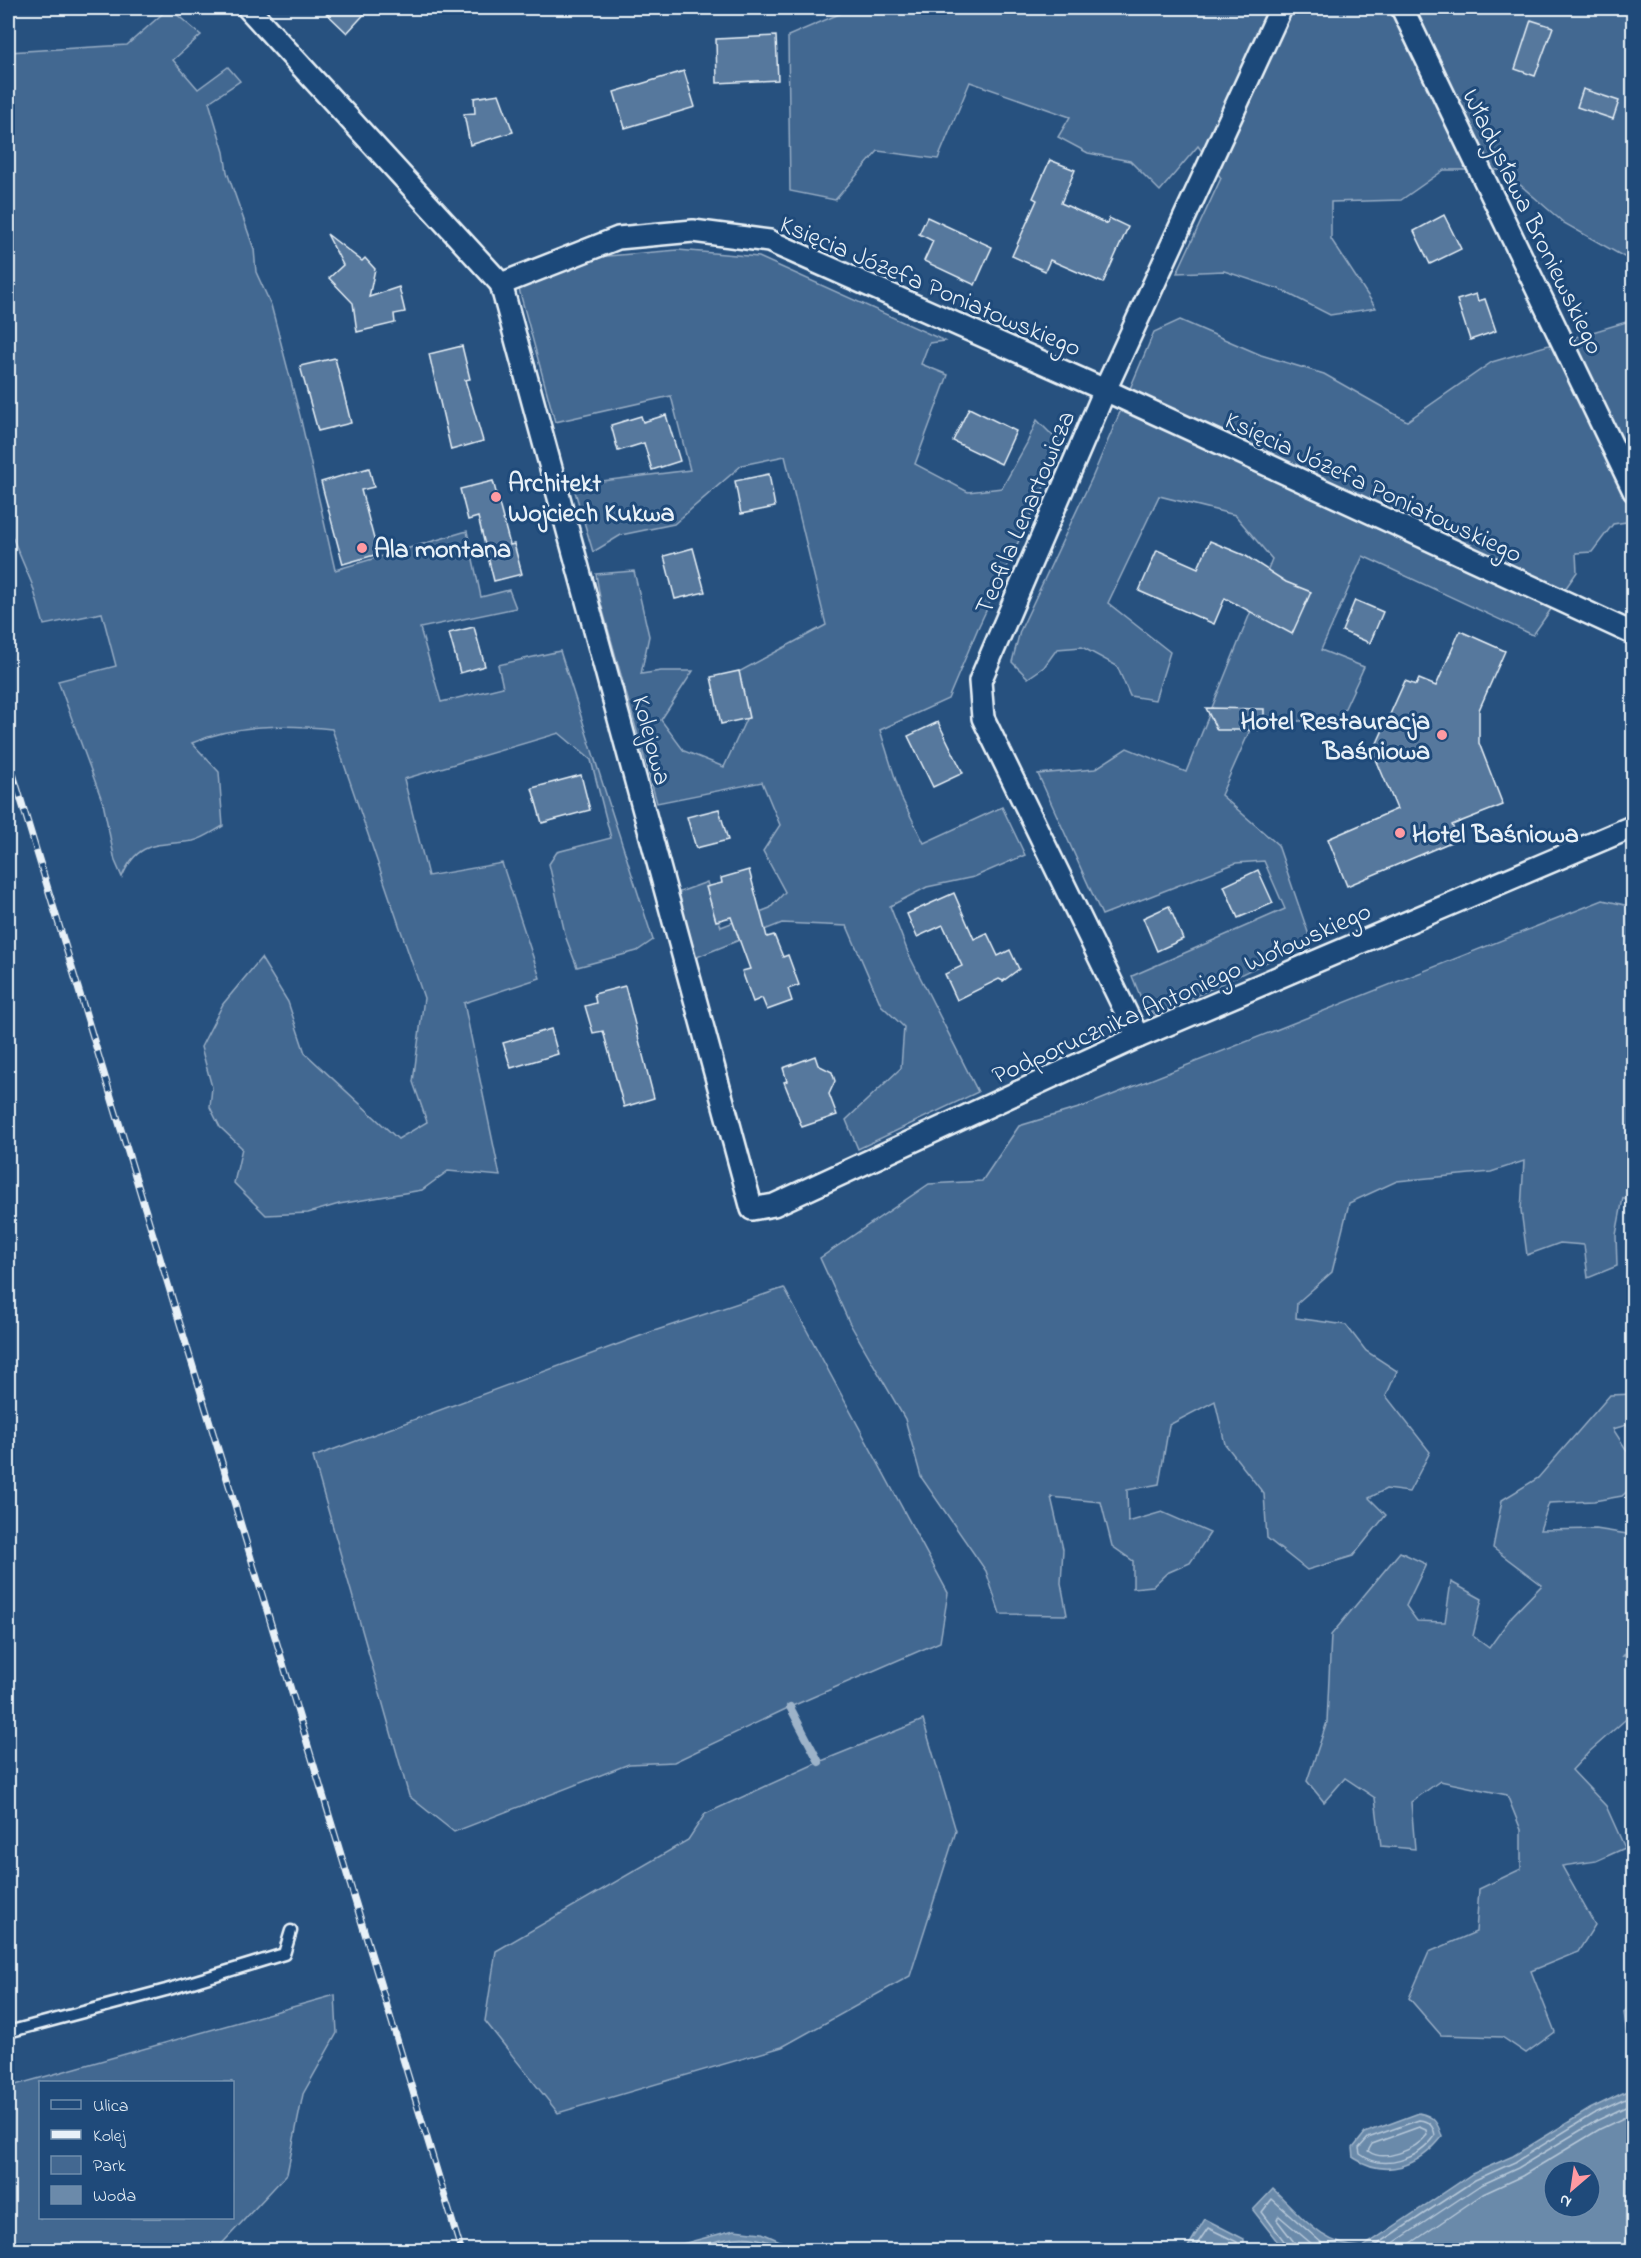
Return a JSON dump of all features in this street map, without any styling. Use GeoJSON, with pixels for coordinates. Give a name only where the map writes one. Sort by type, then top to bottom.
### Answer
{"type":"FeatureCollection","features":[{"type":"Feature","properties":{"kind":"street"},"geometry":{"type":"LineString","coordinates":[[248,8],[501,285]]}},
{"type":"Feature","properties":{"kind":"street","name":"Teofila Lenartowicza"},"geometry":{"type":"LineString","coordinates":[[1138,1037],[983,718],[980,681],[1105,390],[1281,8]]}},
{"type":"Feature","properties":{"kind":"street","name":"Władysława Broniewskiego"},"geometry":{"type":"LineString","coordinates":[[1402,8],[1634,491]]}},
{"type":"Feature","properties":{"kind":"street","name":"Księcia Józefa Poniatowskiego"},"geometry":{"type":"LineString","coordinates":[[501,285],[618,238],[693,231],[770,241],[1105,390],[1570,607],[1634,633]]}},
{"type":"Feature","properties":{"kind":"street","name":"Kolejowa"},"geometry":{"type":"LineString","coordinates":[[501,285],[752,1209]]}},
{"type":"Feature","properties":{"kind":"street","name":"Podporucznika Antoniego Wołowskiego"},"geometry":{"type":"LineString","coordinates":[[752,1209],[774,1205],[1138,1037],[1634,826]]}},
{"type":"Feature","properties":{"kind":"lane"},"geometry":{"type":"LineString","coordinates":[[8,2032],[166,1990],[284,1954],[291,1931]]}},
{"type":"Feature","properties":{"kind":"green space"},"geometry":{"type":"Polygon","coordinates":[[[169,8],[201,35],[173,60],[198,89],[228,67],[240,81],[209,102],[224,152],[227,172],[254,249],[256,272],[271,305],[300,416],[335,570],[467,531],[481,597],[509,590],[516,608],[420,628],[441,702],[503,687],[498,665],[560,651],[653,940],[637,951],[577,967],[566,938],[549,864],[557,852],[611,838],[591,760],[559,733],[404,779],[428,876],[502,863],[540,978],[464,1003],[500,1176],[448,1171],[422,1190],[339,1204],[308,1213],[266,1215],[234,1183],[242,1148],[220,1127],[210,1107],[212,1087],[201,1047],[223,1004],[261,958],[288,1002],[305,1053],[398,1139],[427,1122],[413,1082],[424,998],[332,729],[296,726],[261,727],[226,732],[192,743],[219,772],[223,826],[197,840],[160,845],[143,850],[128,865],[122,877],[115,861],[103,803],[58,681],[116,666],[102,613],[44,625],[32,584],[8,527],[8,52],[127,45],[169,8]]]}},
{"type":"Feature","properties":{"kind":"green space"},"geometry":{"type":"Polygon","coordinates":[[[853,8],[1633,8],[1633,262],[1564,223],[1503,170],[1444,170],[1401,200],[1331,202],[1331,239],[1376,308],[1330,315],[1279,289],[1224,271],[1177,273],[1221,178],[1198,146],[1160,191],[1130,161],[1088,153],[1058,137],[1070,117],[970,82],[938,159],[878,151],[835,200],[790,191],[788,36],[853,8]]]}},
{"type":"Feature","properties":{"kind":"green space"},"geometry":{"type":"Polygon","coordinates":[[[678,250],[759,257],[945,341],[929,343],[921,364],[948,375],[915,464],[968,492],[1002,488],[1037,420],[1063,446],[978,628],[948,699],[880,730],[901,797],[924,843],[1002,807],[1025,855],[974,877],[927,887],[890,906],[909,955],[978,1092],[858,1149],[846,1120],[901,1068],[904,1027],[881,1005],[847,926],[782,923],[692,959],[677,893],[707,882],[721,927],[770,908],[785,892],[763,851],[780,825],[762,782],[657,803],[601,604],[596,574],[634,571],[649,636],[641,674],[661,671],[693,671],[661,720],[684,751],[724,767],[747,717],[731,676],[826,625],[785,456],[742,465],[674,524],[621,535],[593,552],[574,488],[602,481],[690,470],[671,396],[555,422],[519,289],[596,257],[678,250]]]}},
{"type":"Feature","properties":{"kind":"green space"},"geometry":{"type":"Polygon","coordinates":[[[1180,320],[1261,355],[1324,374],[1407,421],[1492,362],[1633,320],[1633,521],[1613,524],[1592,552],[1576,553],[1577,572],[1533,635],[1363,556],[1321,650],[1364,667],[1339,721],[1254,721],[1221,795],[1278,845],[1311,941],[1156,1015],[1145,1008],[1132,976],[1285,909],[1264,861],[1236,863],[1102,915],[1038,774],[1095,769],[1127,748],[1186,772],[1272,559],[1235,515],[1159,496],[1108,603],[1170,652],[1155,700],[1130,696],[1117,666],[1082,647],[1057,649],[1044,667],[1028,678],[1012,662],[1020,631],[1092,478],[1154,332],[1180,320]]]}},
{"type":"Feature","properties":{"kind":"green space"},"geometry":{"type":"Polygon","coordinates":[[[1603,900],[1634,907],[1634,1205],[1623,1198],[1616,1235],[1617,1266],[1588,1278],[1584,1245],[1560,1243],[1527,1255],[1521,1210],[1524,1161],[1491,1172],[1397,1181],[1349,1203],[1332,1272],[1297,1303],[1296,1318],[1346,1325],[1366,1351],[1397,1371],[1386,1396],[1430,1452],[1409,1492],[1386,1489],[1369,1498],[1386,1515],[1353,1556],[1307,1570],[1267,1538],[1264,1494],[1225,1444],[1215,1401],[1169,1425],[1159,1484],[1127,1490],[1128,1522],[1162,1512],[1210,1533],[1190,1563],[1167,1573],[1153,1586],[1133,1588],[1133,1561],[1112,1546],[1101,1502],[1051,1497],[1063,1549],[1061,1583],[1067,1615],[1000,1614],[986,1571],[921,1477],[905,1419],[849,1322],[820,1258],[929,1184],[982,1181],[1019,1126],[1082,1107],[1603,900]]]}},
{"type":"Feature","properties":{"kind":"green space"},"geometry":{"type":"Polygon","coordinates":[[[784,1288],[948,1593],[940,1642],[790,1707],[674,1762],[629,1764],[454,1832],[409,1796],[313,1457],[651,1332],[784,1288]]]}},
{"type":"Feature","properties":{"kind":"green space"},"geometry":{"type":"Polygon","coordinates":[[[1633,1394],[1633,1423],[1613,1429],[1629,1454],[1633,1453],[1633,1486],[1622,1496],[1594,1501],[1549,1503],[1540,1530],[1596,1529],[1633,1535],[1633,1644],[1623,1656],[1633,1655],[1633,1713],[1572,1770],[1606,1806],[1625,1848],[1596,1861],[1562,1866],[1595,1925],[1578,1952],[1531,1971],[1555,2032],[1526,2053],[1502,2037],[1441,2035],[1409,1998],[1429,1952],[1476,1932],[1479,1889],[1521,1869],[1521,1830],[1507,1795],[1440,1781],[1411,1802],[1415,1849],[1381,1846],[1375,1798],[1345,1778],[1324,1802],[1307,1781],[1327,1722],[1331,1635],[1400,1552],[1426,1564],[1406,1606],[1417,1621],[1445,1622],[1451,1582],[1482,1599],[1473,1636],[1489,1648],[1512,1616],[1542,1585],[1493,1548],[1502,1500],[1538,1478],[1610,1395],[1633,1394]]]}},
{"type":"Feature","properties":{"kind":"green space"},"geometry":{"type":"Polygon","coordinates":[[[923,1720],[956,1831],[910,1976],[782,2047],[558,2113],[485,2021],[496,1951],[688,1840],[705,1814],[819,1762],[923,1720]]]}},
{"type":"Feature","properties":{"kind":"green space"},"geometry":{"type":"Polygon","coordinates":[[[335,1995],[337,2033],[303,2094],[287,2174],[216,2250],[8,2250],[8,2087],[335,1995]]]}},
{"type":"Feature","properties":{"kind":"green space"},"geometry":{"type":"Polygon","coordinates":[[[1633,2003],[1633,2044],[1627,2035],[1624,2012],[1633,2003]]]}},
{"type":"Feature","properties":{"kind":"water"},"geometry":{"type":"Polygon","coordinates":[[[1633,2088],[1633,2250],[1284,2250],[1253,2210],[1273,2189],[1324,2236],[1349,2246],[1363,2247],[1472,2174],[1513,2156],[1590,2109],[1633,2088]]]}},
{"type":"Feature","properties":{"kind":"water"},"geometry":{"type":"Polygon","coordinates":[[[1419,2113],[1435,2121],[1442,2137],[1413,2162],[1402,2166],[1378,2168],[1354,2158],[1353,2148],[1365,2133],[1419,2113]]]}},
{"type":"Feature","properties":{"kind":"water"},"geometry":{"type":"Polygon","coordinates":[[[1205,2219],[1244,2239],[1244,2250],[1186,2250],[1205,2219]]]}},
{"type":"Feature","properties":{"kind":"water"},"geometry":{"type":"Polygon","coordinates":[[[734,2230],[762,2233],[800,2250],[660,2250],[734,2230]]]}},
{"type":"Feature","properties":{"kind":"building"},"geometry":{"type":"Polygon","coordinates":[[[321,8],[370,8],[347,33],[321,8]]]}},
{"type":"Feature","properties":{"kind":"building"},"geometry":{"type":"Polygon","coordinates":[[[1531,20],[1553,27],[1535,76],[1515,69],[1531,20]]]}},
{"type":"Feature","properties":{"kind":"building"},"geometry":{"type":"Polygon","coordinates":[[[776,36],[778,80],[717,83],[716,39],[776,36]]]}},
{"type":"Feature","properties":{"kind":"building"},"geometry":{"type":"Polygon","coordinates":[[[684,71],[695,107],[625,128],[614,92],[684,71]]]}},
{"type":"Feature","properties":{"kind":"building"},"geometry":{"type":"Polygon","coordinates":[[[1583,89],[1619,101],[1613,119],[1577,107],[1583,89]]]}},
{"type":"Feature","properties":{"kind":"building"},"geometry":{"type":"Polygon","coordinates":[[[499,94],[513,132],[470,145],[464,114],[475,113],[474,98],[499,94]]]}},
{"type":"Feature","properties":{"kind":"building"},"geometry":{"type":"Polygon","coordinates":[[[1050,160],[1075,170],[1061,203],[1107,224],[1109,218],[1128,227],[1103,283],[1050,260],[1045,271],[1012,256],[1037,200],[1033,198],[1050,160]]]}},
{"type":"Feature","properties":{"kind":"building"},"geometry":{"type":"Polygon","coordinates":[[[1444,215],[1461,249],[1430,264],[1414,231],[1444,215]]]}},
{"type":"Feature","properties":{"kind":"building"},"geometry":{"type":"Polygon","coordinates":[[[927,217],[992,247],[975,285],[924,261],[933,241],[919,234],[927,217]]]}},
{"type":"Feature","properties":{"kind":"building"},"geometry":{"type":"Polygon","coordinates":[[[327,234],[362,261],[365,258],[375,269],[369,297],[399,287],[405,312],[394,314],[395,323],[357,332],[353,303],[329,278],[343,265],[327,234]]]}},
{"type":"Feature","properties":{"kind":"building"},"geometry":{"type":"Polygon","coordinates":[[[1476,294],[1478,301],[1485,299],[1496,331],[1470,340],[1457,300],[1476,294]]]}},
{"type":"Feature","properties":{"kind":"building"},"geometry":{"type":"Polygon","coordinates":[[[462,346],[470,379],[465,380],[483,441],[451,450],[429,354],[462,346]]]}},
{"type":"Feature","properties":{"kind":"building"},"geometry":{"type":"Polygon","coordinates":[[[335,358],[351,423],[318,431],[300,366],[335,358]]]}},
{"type":"Feature","properties":{"kind":"building"},"geometry":{"type":"Polygon","coordinates":[[[969,408],[1016,431],[1001,464],[953,441],[969,408]]]}},
{"type":"Feature","properties":{"kind":"building"},"geometry":{"type":"Polygon","coordinates":[[[666,415],[680,461],[652,470],[644,443],[618,451],[611,425],[641,416],[643,422],[666,415]]]}},
{"type":"Feature","properties":{"kind":"building"},"geometry":{"type":"Polygon","coordinates":[[[369,468],[374,487],[361,490],[378,554],[343,564],[321,482],[369,468]]]}},
{"type":"Feature","properties":{"kind":"building"},"geometry":{"type":"Polygon","coordinates":[[[769,474],[775,507],[741,514],[735,481],[769,474]]]}},
{"type":"Feature","properties":{"kind":"building"},"geometry":{"type":"Polygon","coordinates":[[[493,481],[510,545],[514,544],[522,574],[494,581],[478,517],[468,520],[460,489],[493,481]]]}},
{"type":"Feature","properties":{"kind":"building"},"geometry":{"type":"Polygon","coordinates":[[[1210,541],[1246,556],[1286,582],[1311,592],[1292,634],[1225,598],[1214,624],[1139,591],[1157,550],[1198,568],[1210,541]]]}},
{"type":"Feature","properties":{"kind":"building"},"geometry":{"type":"Polygon","coordinates":[[[693,548],[705,592],[675,599],[664,556],[693,548]]]}},
{"type":"Feature","properties":{"kind":"building"},"geometry":{"type":"Polygon","coordinates":[[[1355,600],[1383,612],[1370,643],[1342,631],[1355,600]]]}},
{"type":"Feature","properties":{"kind":"building"},"geometry":{"type":"Polygon","coordinates":[[[474,627],[485,666],[460,673],[449,633],[474,627]]]}},
{"type":"Feature","properties":{"kind":"building"},"geometry":{"type":"Polygon","coordinates":[[[1460,631],[1505,651],[1479,710],[1479,743],[1503,805],[1452,825],[1458,839],[1347,886],[1328,839],[1397,809],[1373,752],[1405,681],[1416,685],[1419,679],[1436,686],[1460,631]]]}},
{"type":"Feature","properties":{"kind":"building"},"geometry":{"type":"Polygon","coordinates":[[[739,671],[749,718],[721,724],[711,677],[739,671]]]}},
{"type":"Feature","properties":{"kind":"building"},"geometry":{"type":"Polygon","coordinates":[[[1206,708],[1264,709],[1264,730],[1217,730],[1206,708]]]}},
{"type":"Feature","properties":{"kind":"building"},"geometry":{"type":"Polygon","coordinates":[[[938,722],[963,773],[933,787],[908,736],[938,722]]]}},
{"type":"Feature","properties":{"kind":"building"},"geometry":{"type":"Polygon","coordinates":[[[581,775],[590,810],[542,823],[532,788],[581,775]]]}},
{"type":"Feature","properties":{"kind":"building"},"geometry":{"type":"Polygon","coordinates":[[[719,809],[728,840],[696,848],[687,817],[719,809]]]}},
{"type":"Feature","properties":{"kind":"building"},"geometry":{"type":"Polygon","coordinates":[[[749,870],[767,937],[774,935],[783,957],[788,955],[799,985],[788,989],[792,1001],[767,1010],[762,998],[753,1002],[742,971],[750,969],[731,917],[716,921],[706,887],[722,883],[721,878],[749,870]]]}},
{"type":"Feature","properties":{"kind":"building"},"geometry":{"type":"Polygon","coordinates":[[[1258,870],[1273,903],[1238,918],[1224,886],[1258,870]]]}},
{"type":"Feature","properties":{"kind":"building"},"geometry":{"type":"Polygon","coordinates":[[[954,893],[974,939],[987,933],[998,956],[1010,950],[1019,969],[1003,981],[999,979],[957,1000],[945,974],[962,966],[943,925],[917,937],[907,914],[954,893]]]}},
{"type":"Feature","properties":{"kind":"building"},"geometry":{"type":"Polygon","coordinates":[[[1169,906],[1183,939],[1157,951],[1143,918],[1169,906]]]}},
{"type":"Feature","properties":{"kind":"building"},"geometry":{"type":"Polygon","coordinates":[[[625,986],[654,1098],[624,1107],[603,1031],[593,1033],[585,1006],[596,1003],[594,994],[625,986]]]}},
{"type":"Feature","properties":{"kind":"building"},"geometry":{"type":"Polygon","coordinates":[[[551,1029],[558,1054],[511,1068],[503,1043],[551,1029]]]}},
{"type":"Feature","properties":{"kind":"building"},"geometry":{"type":"Polygon","coordinates":[[[815,1056],[818,1065],[832,1072],[835,1081],[829,1094],[837,1115],[802,1127],[784,1082],[787,1081],[783,1068],[815,1056]]]}},
{"type":"Feature","properties":{"kind":"waterway"},"geometry":{"type":"LineString","coordinates":[[790,1707],[819,1762]]}},
{"type":"Feature","properties":{"kind":"railway"},"geometry":{"type":"LineString","coordinates":[[8,757],[461,2250]]}},
{"type":"Feature","properties":{"kind":"place","name":"Architekt Wojciech Kukwa"},"geometry":{"type":"Point","coordinates":[496,497]}},
{"type":"Feature","properties":{"kind":"place","name":"Ala montana"},"geometry":{"type":"Point","coordinates":[362,548]}},
{"type":"Feature","properties":{"kind":"place","name":"Hotel Restauracja Baśniowa"},"geometry":{"type":"Point","coordinates":[1442,735]}},
{"type":"Feature","properties":{"kind":"place","name":"Hotel Baśniowa"},"geometry":{"type":"Point","coordinates":[1400,833]}}]}
